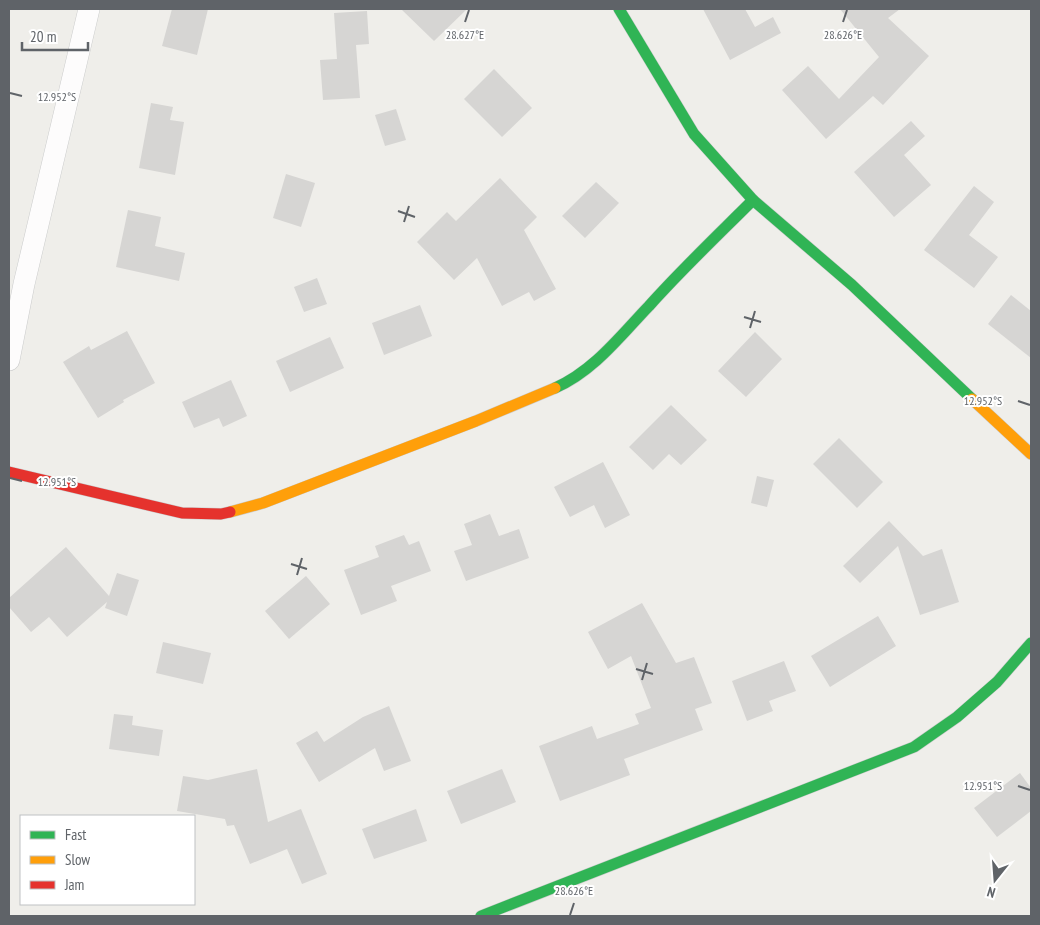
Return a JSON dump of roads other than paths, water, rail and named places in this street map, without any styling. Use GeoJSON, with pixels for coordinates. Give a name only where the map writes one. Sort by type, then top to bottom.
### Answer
{"type":"FeatureCollection","features":[{"type":"Feature","properties":{"kind":"street"},"geometry":{"type":"LineString","coordinates":[[9,360],[26,274],[89,9]]}},
{"type":"Feature","properties":{"kind":"street"},"geometry":{"type":"LineString","coordinates":[[619,9],[694,134],[752,200],[852,285],[1031,454]]}},
{"type":"Feature","properties":{"kind":"street"},"geometry":{"type":"LineString","coordinates":[[9,472],[182,513],[221,514],[263,503],[476,421],[564,384],[607,352],[649,305],[752,200]]}},
{"type":"Feature","properties":{"kind":"street"},"geometry":{"type":"LineString","coordinates":[[481,916],[914,747],[957,717],[984,694],[1031,643]]}}]}
